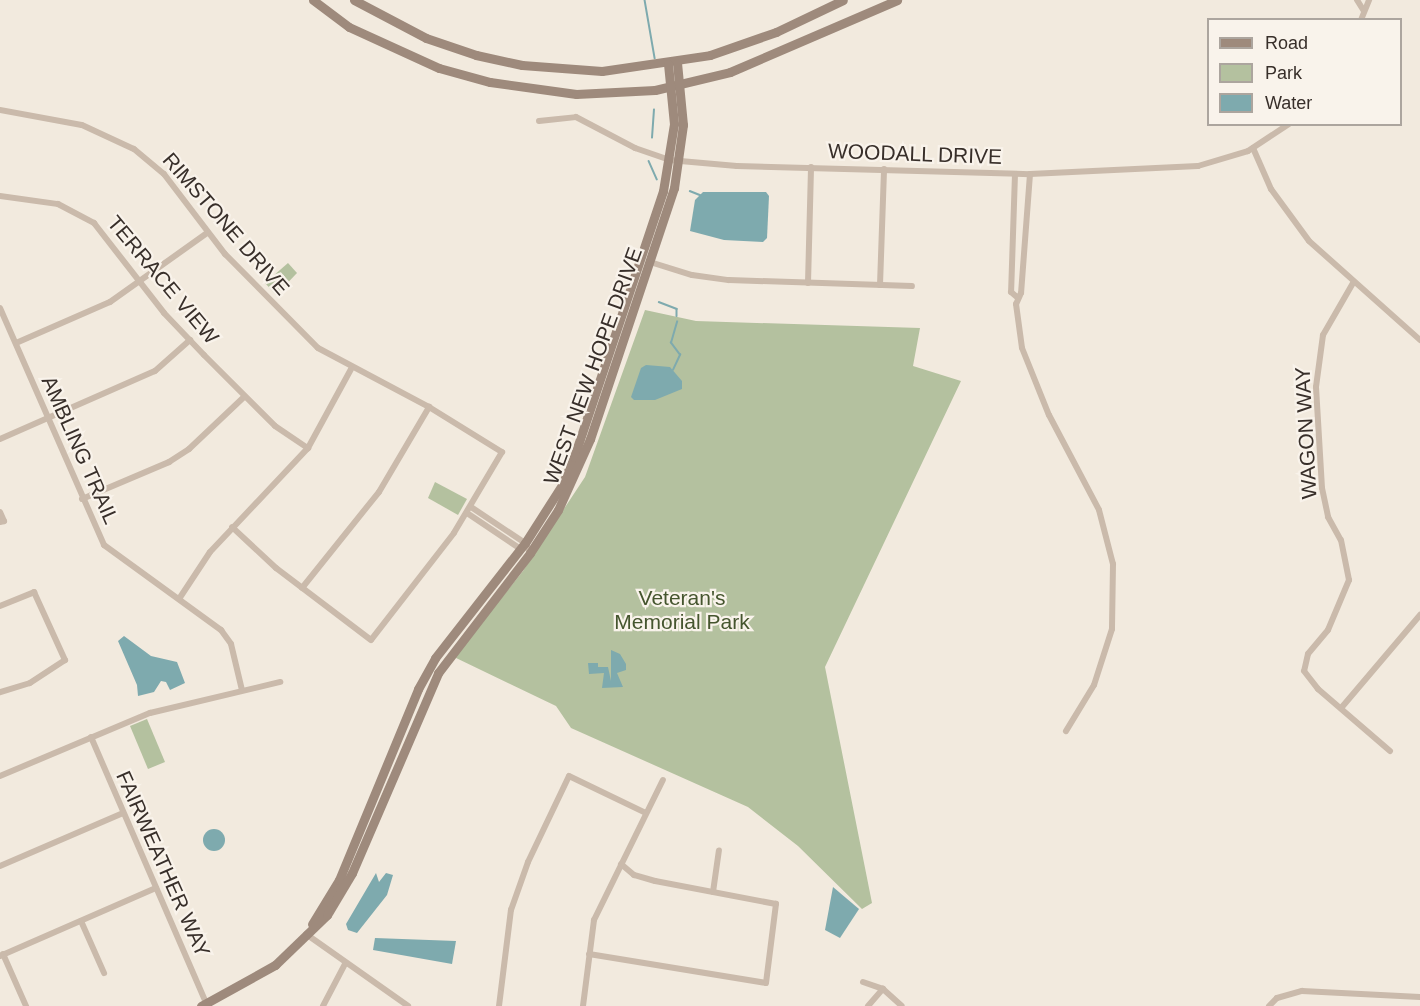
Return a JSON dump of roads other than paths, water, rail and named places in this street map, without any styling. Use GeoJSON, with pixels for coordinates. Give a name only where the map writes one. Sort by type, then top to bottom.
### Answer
{"type":"FeatureCollection","features":[{"type":"Feature","properties":{"kind":"main road"},"geometry":{"type":"LineString","coordinates":[[313,0],[349,27],[391,49],[490,82],[576,94],[681,85],[777,54],[897,0]]}},
{"type":"Feature","properties":{"kind":"main road"},"geometry":{"type":"LineString","coordinates":[[354,0],[426,38],[522,65],[602,72],[672,64],[739,47],[843,0]]}},
{"type":"Feature","properties":{"kind":"main road","name":"WEST NEW HOPE DRIVE"},"geometry":{"type":"LineString","coordinates":[[306,934],[339,880],[418,689],[435,658],[523,546],[562,485],[574,456],[651,229],[669,160],[674,124],[670,87],[672,64]]}},
{"type":"Feature","properties":{"kind":"main road","name":"WEST NEW HOPE DRIVE"},"geometry":{"type":"LineString","coordinates":[[203,1005],[274,965],[327,915],[352,873],[438,673],[530,553],[581,464],[650,262],[681,161],[681,85],[672,64]]}},
{"type":"Feature","properties":{"kind":"street"},"geometry":{"type":"LineString","coordinates":[[1357,0],[1364,11]]}},
{"type":"Feature","properties":{"kind":"street"},"geometry":{"type":"LineString","coordinates":[[1362,18],[1369,0]]}},
{"type":"Feature","properties":{"kind":"street","name":"RIMSTONE DRIVE"},"geometry":{"type":"LineString","coordinates":[[0,110],[82,125],[134,149],[164,174],[207,233],[318,348],[351,369],[429,406],[502,452],[469,510]]}},
{"type":"Feature","properties":{"kind":"street","name":"WOODALL DRIVE"},"geometry":{"type":"LineString","coordinates":[[539,121],[576,117],[635,148],[669,160],[1015,174],[1198,166],[1253,148],[1286,126]]}},
{"type":"Feature","properties":{"kind":"street"},"geometry":{"type":"LineString","coordinates":[[1253,148],[1271,189],[1309,241],[1353,283],[1420,340]]}},
{"type":"Feature","properties":{"kind":"street"},"geometry":{"type":"LineString","coordinates":[[808,283],[811,167]]}},
{"type":"Feature","properties":{"kind":"street"},"geometry":{"type":"LineString","coordinates":[[880,285],[884,169]]}},
{"type":"Feature","properties":{"kind":"street"},"geometry":{"type":"LineString","coordinates":[[1015,174],[1011,292],[1017,297],[1022,348],[1031,374],[1100,510],[1113,564],[1112,629],[1094,685],[1066,731]]}},
{"type":"Feature","properties":{"kind":"street"},"geometry":{"type":"LineString","coordinates":[[1017,297],[1021,293],[1030,174]]}},
{"type":"Feature","properties":{"kind":"street","name":"TERRACE VIEW"},"geometry":{"type":"LineString","coordinates":[[0,196],[46,200],[82,214],[104,234],[139,282],[244,397],[275,426],[308,448]]}},
{"type":"Feature","properties":{"kind":"street"},"geometry":{"type":"LineString","coordinates":[[16,343],[110,302],[207,233]]}},
{"type":"Feature","properties":{"kind":"street"},"geometry":{"type":"LineString","coordinates":[[650,262],[692,275],[808,283],[912,286]]}},
{"type":"Feature","properties":{"kind":"street","name":"WAGON WAY"},"geometry":{"type":"LineString","coordinates":[[1353,283],[1323,335],[1316,387],[1322,488],[1349,580],[1328,630],[1308,654],[1304,671],[1318,689],[1342,707],[1390,751]]}},
{"type":"Feature","properties":{"kind":"street","name":"AMBLING TRAIL"},"geometry":{"type":"LineString","coordinates":[[0,308],[104,545],[211,621],[231,644],[242,690]]}},
{"type":"Feature","properties":{"kind":"street"},"geometry":{"type":"LineString","coordinates":[[0,439],[155,371],[190,340]]}},
{"type":"Feature","properties":{"kind":"street"},"geometry":{"type":"LineString","coordinates":[[178,599],[232,527],[308,448],[351,369]]}},
{"type":"Feature","properties":{"kind":"street"},"geometry":{"type":"LineString","coordinates":[[82,498],[169,462],[189,449],[244,397]]}},
{"type":"Feature","properties":{"kind":"street"},"geometry":{"type":"LineString","coordinates":[[302,588],[379,492],[429,406]]}},
{"type":"Feature","properties":{"kind":"street"},"geometry":{"type":"LineString","coordinates":[[232,527],[302,588],[371,640],[469,510],[530,553]]}},
{"type":"Feature","properties":{"kind":"street"},"geometry":{"type":"LineString","coordinates":[[0,512],[2,521]]}},
{"type":"Feature","properties":{"kind":"street"},"geometry":{"type":"LineString","coordinates":[[0,606],[34,592],[65,660],[30,683],[0,692]]}},
{"type":"Feature","properties":{"kind":"street"},"geometry":{"type":"LineString","coordinates":[[1342,707],[1420,615]]}},
{"type":"Feature","properties":{"kind":"street"},"geometry":{"type":"LineString","coordinates":[[0,776],[167,707],[280,682]]}},
{"type":"Feature","properties":{"kind":"street","name":"FAIRWEATHER WAY"},"geometry":{"type":"LineString","coordinates":[[90,737],[156,888],[203,1005]]}},
{"type":"Feature","properties":{"kind":"street"},"geometry":{"type":"LineString","coordinates":[[500,1006],[511,910],[528,862],[569,776],[646,813]]}},
{"type":"Feature","properties":{"kind":"street"},"geometry":{"type":"LineString","coordinates":[[583,1006],[594,920],[663,780]]}},
{"type":"Feature","properties":{"kind":"street"},"geometry":{"type":"LineString","coordinates":[[0,866],[123,813]]}},
{"type":"Feature","properties":{"kind":"street"},"geometry":{"type":"LineString","coordinates":[[713,892],[719,850]]}},
{"type":"Feature","properties":{"kind":"street"},"geometry":{"type":"LineString","coordinates":[[589,954],[766,983],[776,904],[634,875],[621,864]]}},
{"type":"Feature","properties":{"kind":"street"},"geometry":{"type":"LineString","coordinates":[[26,1006],[6,954],[156,888]]}},
{"type":"Feature","properties":{"kind":"street"},"geometry":{"type":"LineString","coordinates":[[86,919],[104,973]]}},
{"type":"Feature","properties":{"kind":"street"},"geometry":{"type":"LineString","coordinates":[[306,934],[345,964],[408,1006]]}},
{"type":"Feature","properties":{"kind":"street"},"geometry":{"type":"LineString","coordinates":[[323,1006],[345,964]]}},
{"type":"Feature","properties":{"kind":"street"},"geometry":{"type":"LineString","coordinates":[[863,982],[883,989],[902,1006]]}},
{"type":"Feature","properties":{"kind":"street"},"geometry":{"type":"LineString","coordinates":[[868,1006],[883,989]]}},
{"type":"Feature","properties":{"kind":"street"},"geometry":{"type":"LineString","coordinates":[[1269,1006],[1277,998],[1302,991],[1420,997]]}},
{"type":"Feature","properties":{"kind":"water"},"geometry":{"type":"Polygon","coordinates":[[[703,192],[766,192],[769,196],[767,238],[763,242],[724,240],[690,231],[695,200],[703,192]]]}},
{"type":"Feature","properties":{"kind":"water"},"geometry":{"type":"Polygon","coordinates":[[[646,365],[670,367],[682,381],[682,389],[655,400],[634,400],[631,397],[641,368],[646,365]]]}},
{"type":"Feature","properties":{"kind":"water"},"geometry":{"type":"Polygon","coordinates":[[[124,636],[151,656],[177,662],[185,683],[170,690],[166,682],[161,681],[154,692],[138,696],[137,685],[118,641],[124,636]]]}},
{"type":"Feature","properties":{"kind":"water"},"geometry":{"type":"Polygon","coordinates":[[[611,650],[620,654],[626,664],[626,670],[617,673],[623,687],[602,688],[604,673],[589,674],[588,663],[598,663],[598,667],[608,667],[611,681],[611,650]]]}},
{"type":"Feature","properties":{"kind":"water"},"geometry":{"type":"Polygon","coordinates":[[[214,829],[222,832],[225,840],[222,848],[214,851],[206,848],[203,840],[206,832],[214,829]]]}},
{"type":"Feature","properties":{"kind":"water"},"geometry":{"type":"Polygon","coordinates":[[[376,873],[379,882],[386,873],[393,875],[387,895],[357,933],[348,930],[346,924],[376,873]]]}},
{"type":"Feature","properties":{"kind":"water"},"geometry":{"type":"Polygon","coordinates":[[[833,887],[859,909],[840,938],[825,930],[833,887]]]}},
{"type":"Feature","properties":{"kind":"water"},"geometry":{"type":"Polygon","coordinates":[[[375,938],[456,941],[452,964],[373,950],[375,938]]]}},
{"type":"Feature","properties":{"kind":"waterway"},"geometry":{"type":"LineString","coordinates":[[645,0],[655,58]]}},
{"type":"Feature","properties":{"kind":"waterway"},"geometry":{"type":"LineString","coordinates":[[652,138],[654,110]]}},
{"type":"Feature","properties":{"kind":"waterway"},"geometry":{"type":"LineString","coordinates":[[649,161],[657,179]]}},
{"type":"Feature","properties":{"kind":"waterway"},"geometry":{"type":"LineString","coordinates":[[690,191],[700,195]]}},
{"type":"Feature","properties":{"kind":"waterway"},"geometry":{"type":"LineString","coordinates":[[659,302],[677,309],[677,316]]}},
{"type":"Feature","properties":{"kind":"waterway"},"geometry":{"type":"LineString","coordinates":[[673,370],[680,355],[671,343],[677,322]]}},
{"type":"Feature","properties":{"kind":"park label","name":"Veteran's Memorial Park"},"geometry":{"type":"Point","coordinates":[682,610]}}]}
